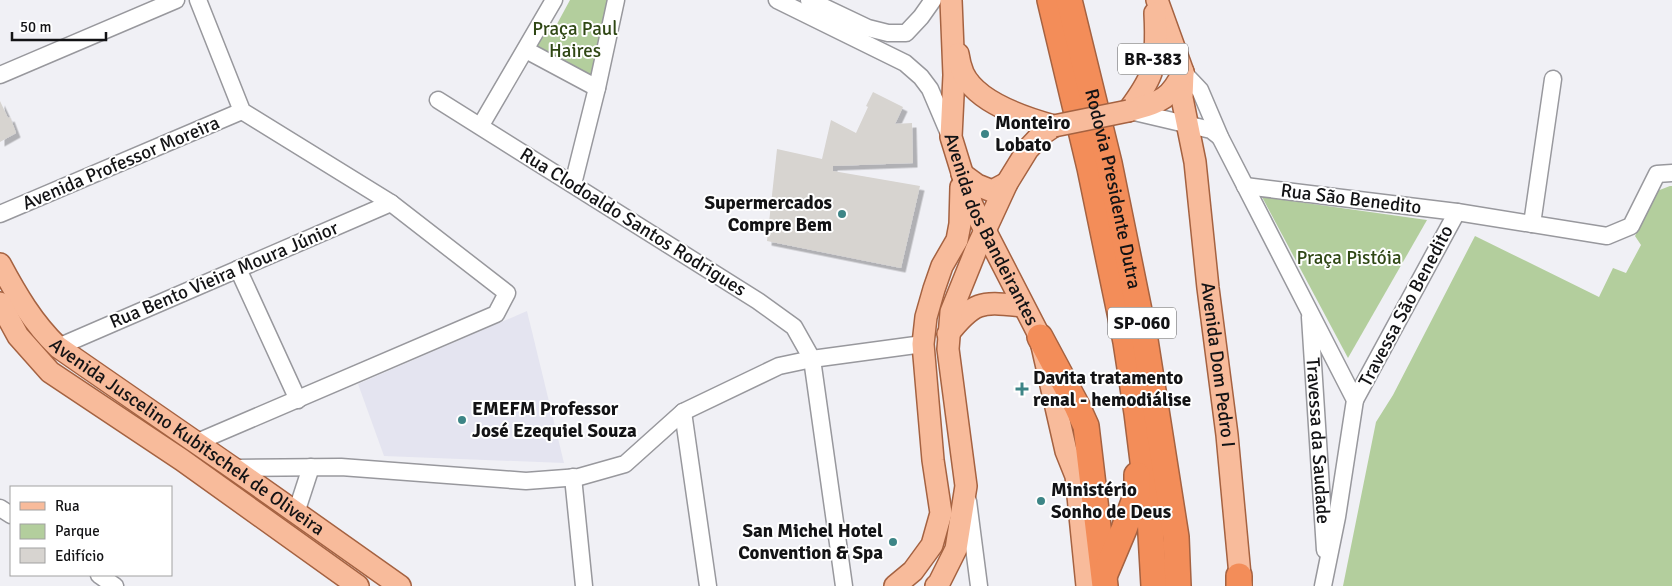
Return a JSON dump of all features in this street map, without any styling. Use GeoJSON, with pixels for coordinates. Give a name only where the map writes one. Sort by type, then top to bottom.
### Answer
{"type":"FeatureCollection","features":[{"type":"Feature","properties":{"kind":"highway","name":"Rodovia Presidente Dutra"},"geometry":{"type":"LineString","coordinates":[[1050,0],[1090,168],[1126,342],[1150,517],[1154,586]]}},
{"type":"Feature","properties":{"kind":"highway","name":"Rodovia Presidente Dutra"},"geometry":{"type":"LineString","coordinates":[[1069,0],[1108,163],[1145,340],[1176,538],[1178,586]]}},
{"type":"Feature","properties":{"kind":"highway"},"geometry":{"type":"LineString","coordinates":[[1040,337],[1086,426],[1099,583]]}},
{"type":"Feature","properties":{"kind":"highway"},"geometry":{"type":"LineString","coordinates":[[1099,583],[1124,529],[1137,493],[1137,413]]}},
{"type":"Feature","properties":{"kind":"main road","name":"Avenida dos Bandeirantes"},"geometry":{"type":"LineString","coordinates":[[951,0],[954,75],[951,137],[972,205],[1040,337],[1066,451],[1076,476],[1099,583]]}},
{"type":"Feature","properties":{"kind":"main road","name":"BR-383"},"geometry":{"type":"LineString","coordinates":[[1128,111],[1138,98],[1151,73],[1157,36],[1154,0]]}},
{"type":"Feature","properties":{"kind":"main road","name":"BR-383"},"geometry":{"type":"LineString","coordinates":[[1007,183],[1028,149],[1041,135],[1054,126],[1128,111],[1159,102],[1174,90],[1183,72],[1158,0]]}},
{"type":"Feature","properties":{"kind":"main road"},"geometry":{"type":"LineString","coordinates":[[952,36],[964,74],[976,90],[991,101],[1020,116],[1054,126]]}},
{"type":"Feature","properties":{"kind":"main road","name":"Avenida Dom Pedro I"},"geometry":{"type":"LineString","coordinates":[[1183,72],[1182,98],[1192,146],[1226,435],[1239,583]]}},
{"type":"Feature","properties":{"kind":"main road"},"geometry":{"type":"LineString","coordinates":[[962,174],[977,185],[992,191],[1007,183]]}},
{"type":"Feature","properties":{"kind":"main road"},"geometry":{"type":"LineString","coordinates":[[895,586],[913,571],[932,545],[940,513],[923,344],[926,317],[934,289],[942,266],[957,240],[960,224],[962,174]]}},
{"type":"Feature","properties":{"kind":"main road"},"geometry":{"type":"LineString","coordinates":[[936,586],[956,549],[966,486],[948,349],[951,312],[1007,183]]}},
{"type":"Feature","properties":{"kind":"main road","name":"Avenida Juscelino Kubitschek de Oliveira"},"geometry":{"type":"LineString","coordinates":[[0,264],[20,300],[43,333],[58,347],[400,586]]}},
{"type":"Feature","properties":{"kind":"main road","name":"Avenida Juscelino Kubitschek de Oliveira"},"geometry":{"type":"LineString","coordinates":[[0,303],[18,336],[50,372],[182,460],[358,586]]}},
{"type":"Feature","properties":{"kind":"main road"},"geometry":{"type":"LineString","coordinates":[[948,334],[963,316],[974,308],[989,303],[1023,306]]}},
{"type":"Feature","properties":{"kind":"main road"},"geometry":{"type":"LineString","coordinates":[[144,435],[157,417]]}},
{"type":"Feature","properties":{"kind":"main road"},"geometry":{"type":"LineString","coordinates":[[932,448],[961,444]]}},
{"type":"Feature","properties":{"kind":"street"},"geometry":{"type":"LineString","coordinates":[[0,75],[176,0]]}},
{"type":"Feature","properties":{"kind":"street"},"geometry":{"type":"LineString","coordinates":[[195,443],[496,314],[507,292],[391,203],[242,111],[198,0]]}},
{"type":"Feature","properties":{"kind":"street"},"geometry":{"type":"LineString","coordinates":[[481,125],[554,0]]}},
{"type":"Feature","properties":{"kind":"street"},"geometry":{"type":"LineString","coordinates":[[573,184],[597,88],[616,0]]}},
{"type":"Feature","properties":{"kind":"street"},"geometry":{"type":"LineString","coordinates":[[777,0],[906,63],[921,77],[930,89],[951,137]]}},
{"type":"Feature","properties":{"kind":"street"},"geometry":{"type":"LineString","coordinates":[[809,0],[868,28],[888,33],[906,33],[933,0]]}},
{"type":"Feature","properties":{"kind":"street"},"geometry":{"type":"LineString","coordinates":[[526,50],[597,88]]}},
{"type":"Feature","properties":{"kind":"street","name":"Travessa da Saudade"},"geometry":{"type":"LineString","coordinates":[[1183,72],[1200,90],[1220,137],[1355,400],[1337,517],[1325,579]]}},
{"type":"Feature","properties":{"kind":"street"},"geometry":{"type":"LineString","coordinates":[[1532,224],[1552,79]]}},
{"type":"Feature","properties":{"kind":"street","name":"Rua Clodoaldo Santos Rodrigues"},"geometry":{"type":"LineString","coordinates":[[438,100],[481,125],[758,301],[794,328],[812,359]]}},
{"type":"Feature","properties":{"kind":"street","name":"Avenida Professor Moreira"},"geometry":{"type":"LineString","coordinates":[[0,214],[242,111]]}},
{"type":"Feature","properties":{"kind":"street"},"geometry":{"type":"LineString","coordinates":[[1128,111],[1211,130],[1220,137]]}},
{"type":"Feature","properties":{"kind":"street","name":"Rua São Benedito"},"geometry":{"type":"LineString","coordinates":[[1245,186],[1457,212],[1607,236],[1631,226],[1657,174],[1672,174]]}},
{"type":"Feature","properties":{"kind":"street","name":"Rua Bento Vieira Moura Júnior"},"geometry":{"type":"LineString","coordinates":[[58,347],[391,203]]}},
{"type":"Feature","properties":{"kind":"street","name":"Travessa São Benedito"},"geometry":{"type":"LineString","coordinates":[[1355,400],[1457,212]]}},
{"type":"Feature","properties":{"kind":"street"},"geometry":{"type":"LineString","coordinates":[[238,269],[298,400]]}},
{"type":"Feature","properties":{"kind":"street","name":"Travessa da Saudade"},"geometry":{"type":"LineString","coordinates":[[1309,310],[1325,579]]}},
{"type":"Feature","properties":{"kind":"street"},"geometry":{"type":"LineString","coordinates":[[233,468],[341,467],[526,481],[573,477],[624,464],[683,412],[779,366],[812,359],[923,344]]}},
{"type":"Feature","properties":{"kind":"street"},"geometry":{"type":"LineString","coordinates":[[812,359],[844,586]]}},
{"type":"Feature","properties":{"kind":"street"},"geometry":{"type":"LineString","coordinates":[[683,412],[708,586]]}},
{"type":"Feature","properties":{"kind":"street","name":"Avenida dos Bandeirantes"},"geometry":{"type":"LineString","coordinates":[[1066,451],[1081,586]]}},
{"type":"Feature","properties":{"kind":"street"},"geometry":{"type":"LineString","coordinates":[[296,513],[311,467]]}},
{"type":"Feature","properties":{"kind":"street"},"geometry":{"type":"LineString","coordinates":[[573,477],[584,586]]}},
{"type":"Feature","properties":{"kind":"street"},"geometry":{"type":"LineString","coordinates":[[966,486],[979,586]]}},
{"type":"Feature","properties":{"kind":"street"},"geometry":{"type":"LineString","coordinates":[[100,576],[115,586]]}},
{"type":"Feature","properties":{"kind":"shaded area","name":"EMEFM Professor José Ezequiel Souza"},"geometry":{"type":"Polygon","coordinates":[[[527,311],[564,463],[384,456],[358,384],[527,311]]]}},
{"type":"Feature","properties":{"kind":"green space","name":"Praça Paul Haires"},"geometry":{"type":"Polygon","coordinates":[[[570,0],[609,0],[591,77],[534,45],[543,26],[557,24],[570,0]]]}},
{"type":"Feature","properties":{"kind":"green space"},"geometry":{"type":"Polygon","coordinates":[[[1672,186],[1672,586],[1343,586],[1376,422],[1393,395],[1475,236],[1599,297],[1613,268],[1626,273],[1641,245],[1635,236],[1657,191],[1672,186]]]}},
{"type":"Feature","properties":{"kind":"green space","name":"Praça Pistóia"},"geometry":{"type":"Polygon","coordinates":[[[1262,197],[1427,220],[1348,358],[1262,197]]]}},
{"type":"Feature","properties":{"kind":"building","name":"Supermercados Compre Bem"},"geometry":{"type":"Polygon","coordinates":[[[873,92],[903,107],[895,124],[912,123],[913,163],[833,166],[833,171],[920,186],[901,268],[767,241],[777,149],[822,159],[831,120],[856,133],[873,92]]]}},
{"type":"Feature","properties":{"kind":"building"},"geometry":{"type":"Polygon","coordinates":[[[0,101],[8,118],[10,117],[16,133],[0,142],[0,101]]]}},
{"type":"Feature","properties":{"kind":"place","name":"Monteiro Lobato"},"geometry":{"type":"Point","coordinates":[985,134]}},
{"type":"Feature","properties":{"kind":"place","name":"Supermercados Compre Bem"},"geometry":{"type":"Point","coordinates":[842,214]}},
{"type":"Feature","properties":{"kind":"place","name":"Davita tratamento renal - hemodiálise"},"geometry":{"type":"Point","coordinates":[1022,389]}},
{"type":"Feature","properties":{"kind":"place","name":"EMEFM Professor José Ezequiel Souza"},"geometry":{"type":"Point","coordinates":[462,420]}},
{"type":"Feature","properties":{"kind":"place","name":"Ministério Sonho de Deus"},"geometry":{"type":"Point","coordinates":[1041,501]}},
{"type":"Feature","properties":{"kind":"place","name":"San Michel Hotel Convention & Spa"},"geometry":{"type":"Point","coordinates":[893,542]}}]}
